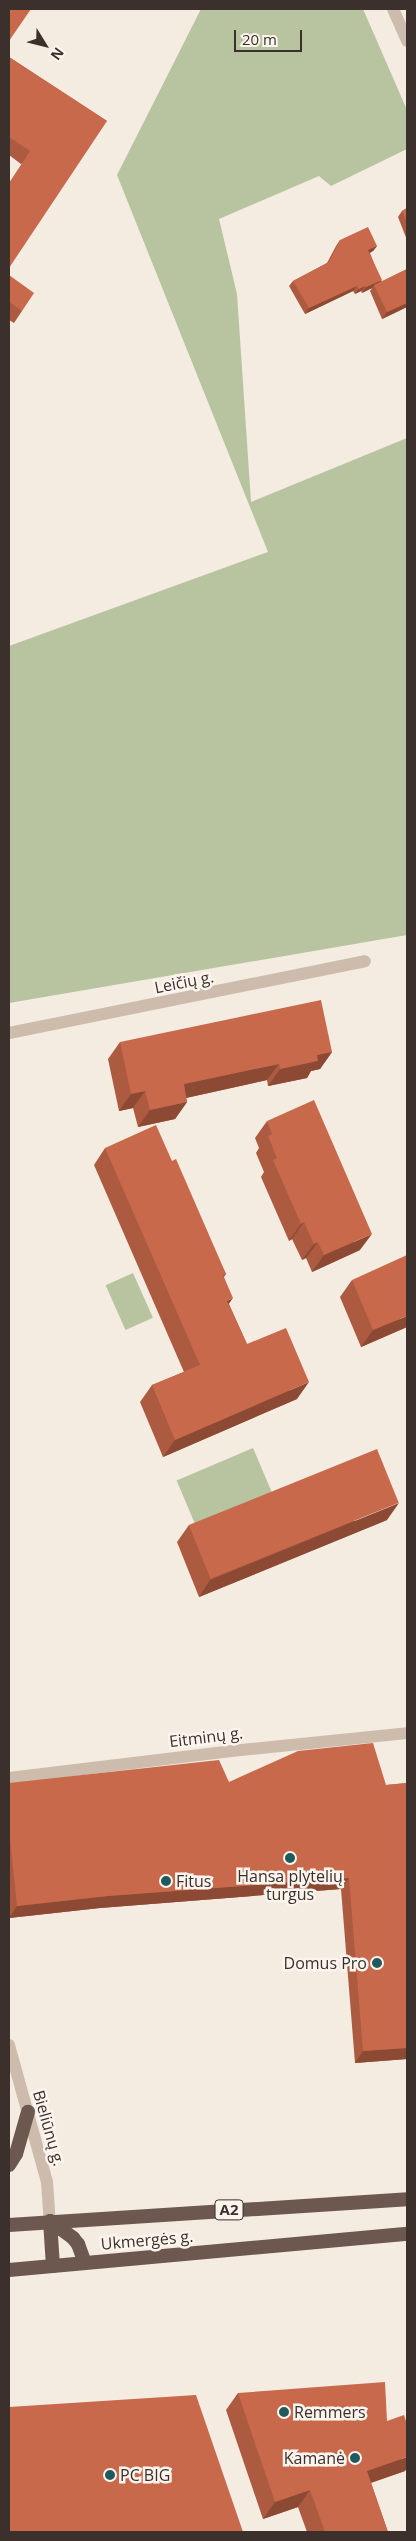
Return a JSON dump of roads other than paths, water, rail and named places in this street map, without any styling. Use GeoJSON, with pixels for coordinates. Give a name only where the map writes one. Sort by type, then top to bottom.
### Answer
{"type":"FeatureCollection","features":[{"type":"Feature","properties":{"kind":"highway"},"geometry":{"type":"LineString","coordinates":[[9,2165],[16,2154],[28,2112]]}},
{"type":"Feature","properties":{"kind":"highway","name":"Ukmergės g."},"geometry":{"type":"LineString","coordinates":[[9,2225],[407,2199]]}},
{"type":"Feature","properties":{"kind":"highway"},"geometry":{"type":"LineString","coordinates":[[50,2221],[78,2244],[85,2263]]}},
{"type":"Feature","properties":{"kind":"highway"},"geometry":{"type":"LineString","coordinates":[[50,2221],[53,2266]]}},
{"type":"Feature","properties":{"kind":"highway","name":"Ukmergės g."},"geometry":{"type":"LineString","coordinates":[[9,2270],[407,2234]]}},
{"type":"Feature","properties":{"kind":"street"},"geometry":{"type":"LineString","coordinates":[[393,9],[407,40]]}},
{"type":"Feature","properties":{"kind":"street","name":"Leičių g."},"geometry":{"type":"LineString","coordinates":[[9,1034],[365,962]]}},
{"type":"Feature","properties":{"kind":"street","name":"Eitminų g."},"geometry":{"type":"LineString","coordinates":[[9,1778],[231,1750],[407,1733]]}},
{"type":"Feature","properties":{"kind":"street","name":"Bieliūnų g."},"geometry":{"type":"LineString","coordinates":[[9,2045],[48,2182],[50,2221]]}},
{"type":"Feature","properties":{"kind":"place","name":"Hansa plytelių turgus"},"geometry":{"type":"Point","coordinates":[290,1858]}},
{"type":"Feature","properties":{"kind":"place","name":"Fitus"},"geometry":{"type":"Point","coordinates":[166,1881]}},
{"type":"Feature","properties":{"kind":"place","name":"Domus Pro"},"geometry":{"type":"Point","coordinates":[377,1963]}},
{"type":"Feature","properties":{"kind":"place","name":"Remmers"},"geometry":{"type":"Point","coordinates":[284,2412]}},
{"type":"Feature","properties":{"kind":"place","name":"Kamanė"},"geometry":{"type":"Point","coordinates":[355,2458]}},
{"type":"Feature","properties":{"kind":"place","name":"PC BIG"},"geometry":{"type":"Point","coordinates":[110,2475]}}]}
